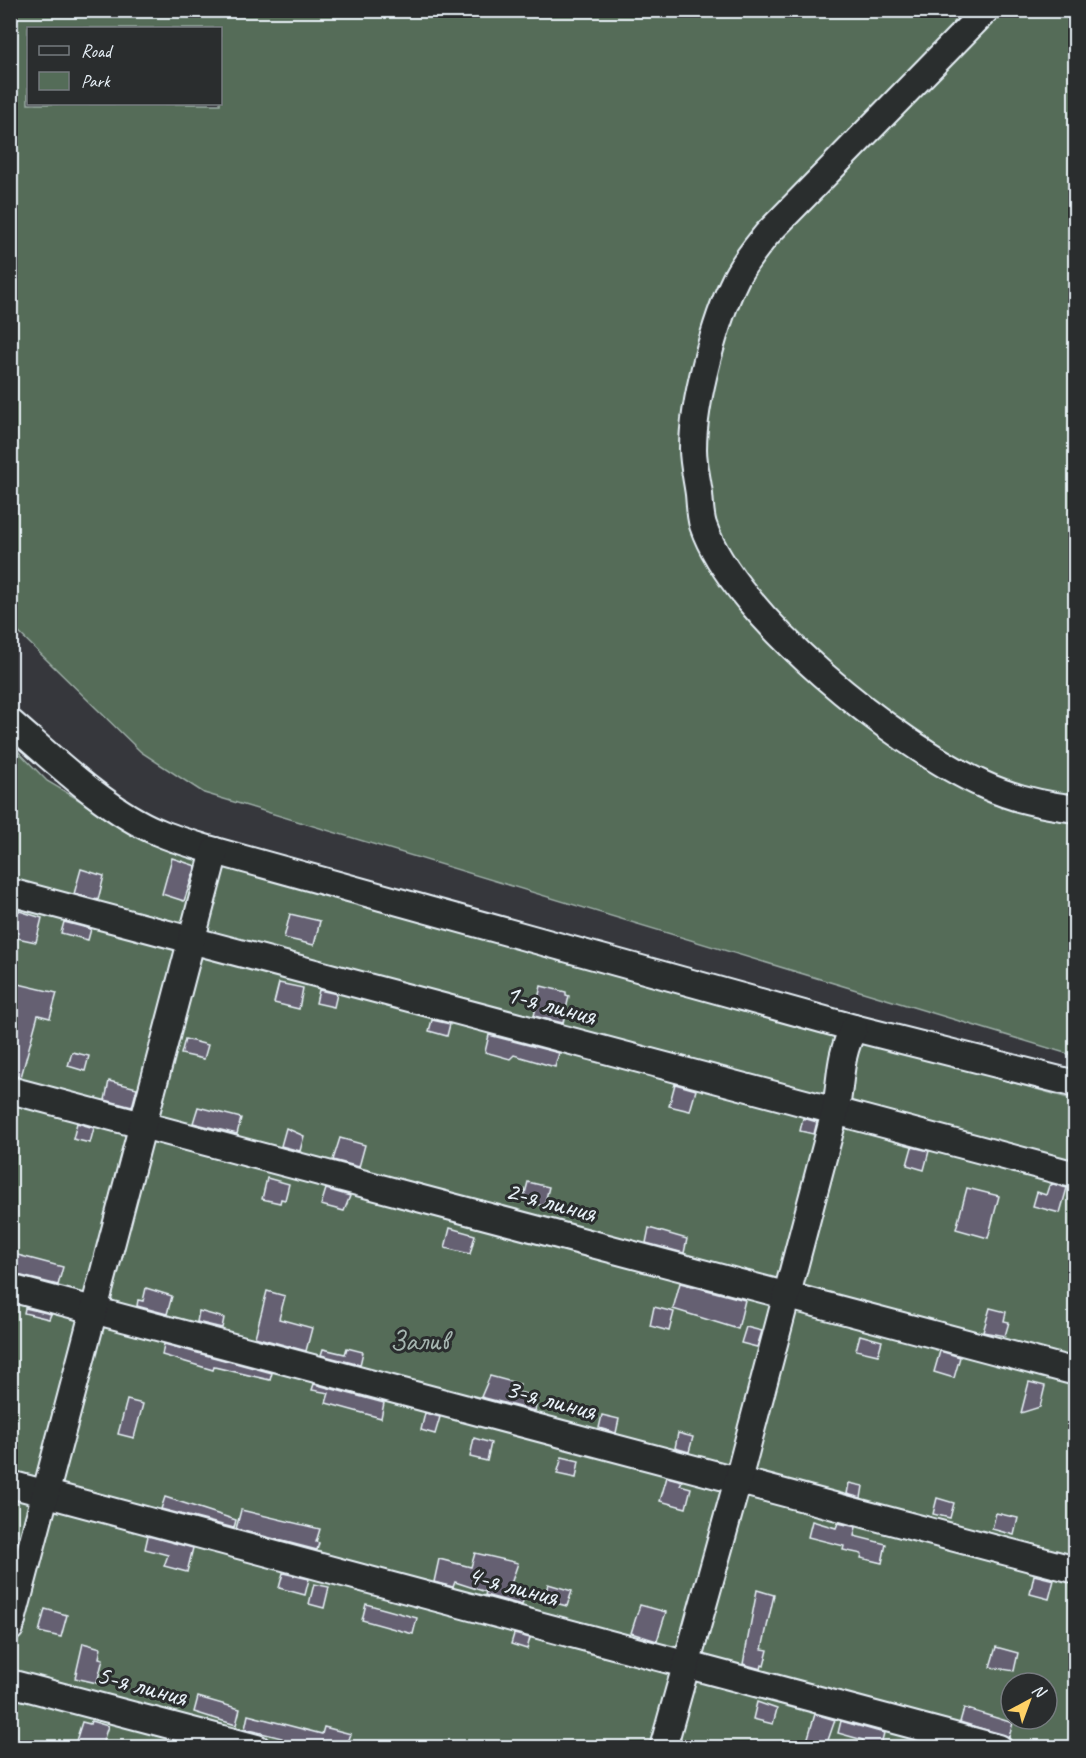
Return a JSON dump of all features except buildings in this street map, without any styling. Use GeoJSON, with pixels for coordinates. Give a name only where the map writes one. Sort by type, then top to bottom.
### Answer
{"type":"FeatureCollection","features":[{"type":"Feature","properties":{"kind":"street"},"geometry":{"type":"LineString","coordinates":[[986,10],[767,234],[750,256],[736,278],[719,323],[702,385],[693,449],[703,524],[720,563],[750,603],[800,653],[884,724],[927,754],[984,785],[1029,803],[1076,810]]}},
{"type":"Feature","properties":{"kind":"street"},"geometry":{"type":"LineString","coordinates":[[10,722],[64,768],[121,811],[157,832],[215,851],[854,1028],[1076,1084]]}},
{"type":"Feature","properties":{"kind":"street"},"geometry":{"type":"LineString","coordinates":[[10,1628],[215,851]]}},
{"type":"Feature","properties":{"kind":"street","name":"1-я линия"},"geometry":{"type":"LineString","coordinates":[[10,892],[191,942],[1076,1175]]}},
{"type":"Feature","properties":{"kind":"street"},"geometry":{"type":"LineString","coordinates":[[663,1748],[738,1480],[835,1112],[841,1087],[841,1058],[854,1028]]}},
{"type":"Feature","properties":{"kind":"street","name":"2-я линия"},"geometry":{"type":"LineString","coordinates":[[10,1090],[1076,1372]]}},
{"type":"Feature","properties":{"kind":"street","name":"3-я линия"},"geometry":{"type":"LineString","coordinates":[[10,1288],[1076,1570]]}},
{"type":"Feature","properties":{"kind":"street","name":"4-я линия"},"geometry":{"type":"LineString","coordinates":[[10,1484],[999,1748]]}},
{"type":"Feature","properties":{"kind":"street","name":"5-я линия"},"geometry":{"type":"LineString","coordinates":[[10,1683],[257,1748]]}},
{"type":"Feature","properties":{"kind":"green space"},"geometry":{"type":"Polygon","coordinates":[[[10,11],[1075,11],[1075,1056],[204,793],[141,752],[11,625],[10,11]]]}},
{"type":"Feature","properties":{"kind":"green space","name":"Залив"},"geometry":{"type":"Polygon","coordinates":[[[10,743],[47,781],[123,826],[222,861],[1075,1100],[1075,1747],[11,1747],[10,743]]]}}]}
